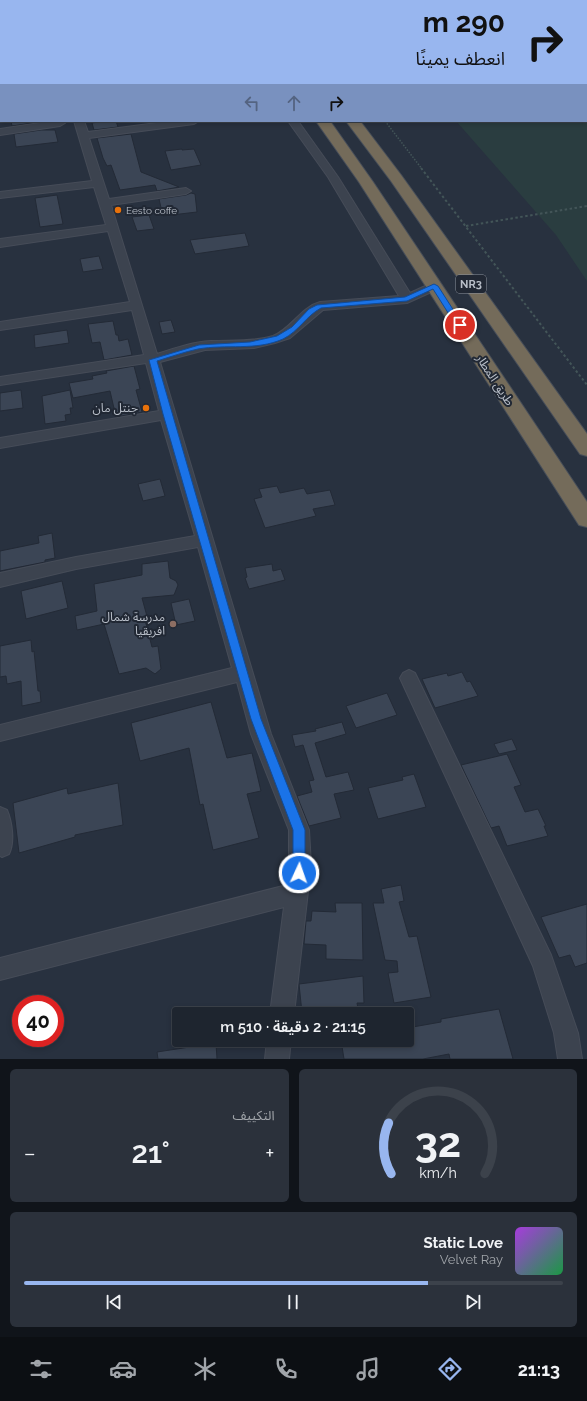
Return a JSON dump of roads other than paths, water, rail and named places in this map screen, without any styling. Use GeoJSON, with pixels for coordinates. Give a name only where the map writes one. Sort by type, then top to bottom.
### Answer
{"type":"FeatureCollection","features":[{"type":"Feature","properties":{"kind":"highway","name":"طريق المطار"},"geometry":{"type":"LineString","coordinates":[[324,122],[366,182],[587,520]]}},
{"type":"Feature","properties":{"kind":"highway","name":"NR3"},"geometry":{"type":"LineString","coordinates":[[354,122],[396,178],[587,449]]}},
{"type":"Feature","properties":{"kind":"street"},"geometry":{"type":"LineString","coordinates":[[79,122],[153,359],[167,414],[205,540],[242,673],[261,734],[299,830],[300,865],[283,1007]]}},
{"type":"Feature","properties":{"kind":"street"},"geometry":{"type":"LineString","coordinates":[[84,136],[187,122]]}},
{"type":"Feature","properties":{"kind":"street"},"geometry":{"type":"LineString","coordinates":[[294,122],[341,190],[407,299]]}},
{"type":"Feature","properties":{"kind":"street"},"geometry":{"type":"LineString","coordinates":[[0,132],[60,123]]}},
{"type":"Feature","properties":{"kind":"street"},"geometry":{"type":"LineString","coordinates":[[0,195],[98,183]]}},
{"type":"Feature","properties":{"kind":"street"},"geometry":{"type":"LineString","coordinates":[[105,203],[186,190]]}},
{"type":"Feature","properties":{"kind":"street"},"geometry":{"type":"LineString","coordinates":[[0,243],[113,227]]}},
{"type":"Feature","properties":{"kind":"street"},"geometry":{"type":"LineString","coordinates":[[0,381],[153,359],[199,347],[250,345],[273,340],[295,329],[312,310],[320,306],[407,299],[434,286]]}},
{"type":"Feature","properties":{"kind":"street"},"geometry":{"type":"LineString","coordinates":[[0,326],[137,305]]}},
{"type":"Feature","properties":{"kind":"street"},"geometry":{"type":"LineString","coordinates":[[0,443],[167,414]]}},
{"type":"Feature","properties":{"kind":"street"},"geometry":{"type":"LineString","coordinates":[[0,580],[76,563],[205,540]]}},
{"type":"Feature","properties":{"kind":"street"},"geometry":{"type":"LineString","coordinates":[[0,732],[242,673]]}},
{"type":"Feature","properties":{"kind":"street"},"geometry":{"type":"LineString","coordinates":[[409,678],[543,963],[566,1032],[570,1059]]}},
{"type":"Feature","properties":{"kind":"street"},"geometry":{"type":"LineString","coordinates":[[0,817],[2,847]]}},
{"type":"Feature","properties":{"kind":"street"},"geometry":{"type":"LineString","coordinates":[[0,969],[297,893]]}},
{"type":"Feature","properties":{"kind":"street"},"geometry":{"type":"LineString","coordinates":[[277,1059],[278,1047]]}},
{"type":"Feature","properties":{"kind":"place","name":"Eesto coffe"},"geometry":{"type":"Point","coordinates":[118,210]}},
{"type":"Feature","properties":{"kind":"place","name":"جنتل مان"},"geometry":{"type":"Point","coordinates":[146,408]}},
{"type":"Feature","properties":{"kind":"place","name":"مدرسة شمال افريقيا"},"geometry":{"type":"Point","coordinates":[173,624]}}]}
